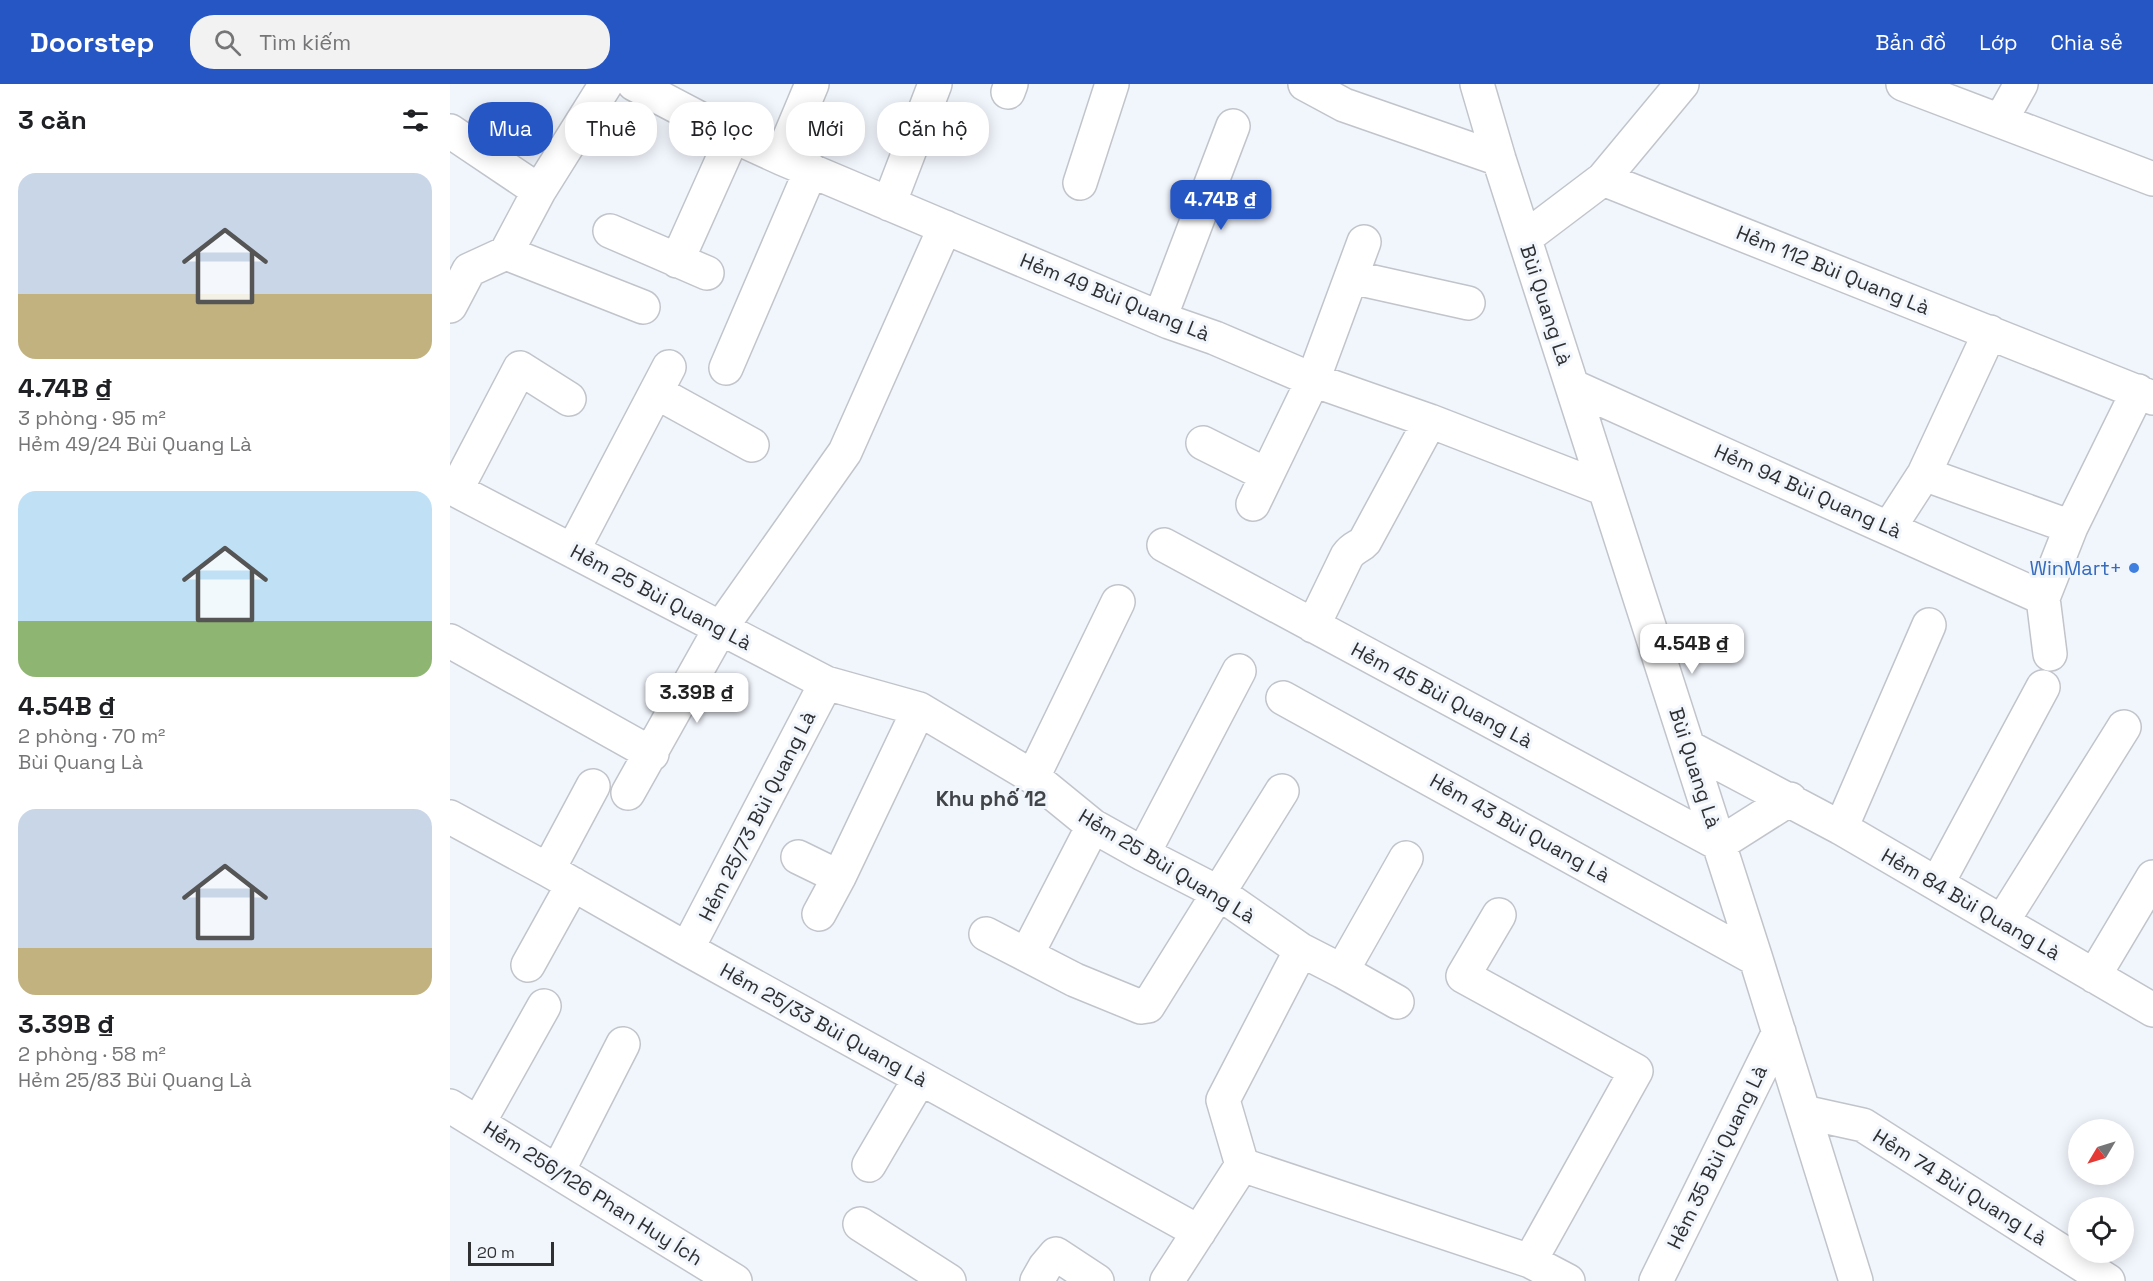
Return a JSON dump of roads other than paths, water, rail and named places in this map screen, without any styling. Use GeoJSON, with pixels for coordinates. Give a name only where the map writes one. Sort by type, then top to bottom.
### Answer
{"type":"FeatureCollection","features":[{"type":"Feature","properties":{"kind":"street"},"geometry":{"type":"LineString","coordinates":[[506,253],[539,191],[606,84]]}},
{"type":"Feature","properties":{"kind":"street","name":"Hẻm 49 Bùi Quang Là"},"geometry":{"type":"LineString","coordinates":[[634,84],[669,102]]}},
{"type":"Feature","properties":{"kind":"street"},"geometry":{"type":"LineString","coordinates":[[781,158],[812,84]]}},
{"type":"Feature","properties":{"kind":"street"},"geometry":{"type":"LineString","coordinates":[[889,204],[935,84]]}},
{"type":"Feature","properties":{"kind":"street"},"geometry":{"type":"LineString","coordinates":[[1080,183],[1112,84]]}},
{"type":"Feature","properties":{"kind":"street"},"geometry":{"type":"LineString","coordinates":[[1305,84],[1344,105],[1499,159]]}},
{"type":"Feature","properties":{"kind":"street","name":"Bùi Quang Là"},"geometry":{"type":"LineString","coordinates":[[1477,84],[1499,159],[1756,959],[1856,1281]]}},
{"type":"Feature","properties":{"kind":"street"},"geometry":{"type":"LineString","coordinates":[[1525,238],[1603,179],[1682,84]]}},
{"type":"Feature","properties":{"kind":"street"},"geometry":{"type":"LineString","coordinates":[[1903,84],[2153,179]]}},
{"type":"Feature","properties":{"kind":"street"},"geometry":{"type":"LineString","coordinates":[[2001,120],[2021,84]]}},
{"type":"Feature","properties":{"kind":"street"},"geometry":{"type":"LineString","coordinates":[[1160,318],[1233,126]]}},
{"type":"Feature","properties":{"kind":"street"},"geometry":{"type":"LineString","coordinates":[[450,131],[539,191]]}},
{"type":"Feature","properties":{"kind":"street","name":"Hẻm 49 Bùi Quang Là"},"geometry":{"type":"LineString","coordinates":[[774,155],[1313,380],[1430,421],[1605,489]]}},
{"type":"Feature","properties":{"kind":"street"},"geometry":{"type":"LineString","coordinates":[[677,261],[724,156]]}},
{"type":"Feature","properties":{"kind":"street"},"geometry":{"type":"LineString","coordinates":[[726,368],[811,170]]}},
{"type":"Feature","properties":{"kind":"street","name":"Hẻm 112 Bùi Quang Là"},"geometry":{"type":"LineString","coordinates":[[1603,179],[2145,395]]}},
{"type":"Feature","properties":{"kind":"street"},"geometry":{"type":"LineString","coordinates":[[628,794],[720,629],[845,452],[945,227]]}},
{"type":"Feature","properties":{"kind":"street"},"geometry":{"type":"LineString","coordinates":[[610,231],[707,273]]}},
{"type":"Feature","properties":{"kind":"street"},"geometry":{"type":"LineString","coordinates":[[1253,504],[1313,380],[1364,242]]}},
{"type":"Feature","properties":{"kind":"street"},"geometry":{"type":"LineString","coordinates":[[450,306],[460,264],[506,253],[643,307]]}},
{"type":"Feature","properties":{"kind":"street"},"geometry":{"type":"LineString","coordinates":[[1351,277],[1468,303]]}},
{"type":"Feature","properties":{"kind":"street"},"geometry":{"type":"LineString","coordinates":[[1889,528],[1924,474],[1990,332]]}},
{"type":"Feature","properties":{"kind":"street"},"geometry":{"type":"LineString","coordinates":[[453,489],[520,368],[569,399]]}},
{"type":"Feature","properties":{"kind":"street"},"geometry":{"type":"LineString","coordinates":[[573,550],[662,380],[752,445]]}},
{"type":"Feature","properties":{"kind":"street","name":"Hẻm 94 Bùi Quang Là"},"geometry":{"type":"LineString","coordinates":[[1572,386],[2043,598]]}},
{"type":"Feature","properties":{"kind":"street"},"geometry":{"type":"LineString","coordinates":[[2050,654],[2043,598],[2072,527],[2145,395]]}},
{"type":"Feature","properties":{"kind":"street"},"geometry":{"type":"LineString","coordinates":[[1313,626],[1347,556],[1354,547],[1362,545],[1365,541],[1430,421]]}},
{"type":"Feature","properties":{"kind":"street"},"geometry":{"type":"LineString","coordinates":[[1203,442],[1267,475]]}},
{"type":"Feature","properties":{"kind":"street"},"geometry":{"type":"LineString","coordinates":[[1924,474],[2072,527]]}},
{"type":"Feature","properties":{"kind":"street","name":"Hẻm 25 Bùi Quang Là"},"geometry":{"type":"LineString","coordinates":[[453,489],[826,683],[919,709],[1033,777],[1093,826],[1219,893],[1301,950],[1397,1002]]}},
{"type":"Feature","properties":{"kind":"street","name":"Hẻm 45 Bùi Quang Là"},"geometry":{"type":"LineString","coordinates":[[1164,545],[1719,844]]}},
{"type":"Feature","properties":{"kind":"street"},"geometry":{"type":"LineString","coordinates":[[1033,777],[1118,602]]}},
{"type":"Feature","properties":{"kind":"street"},"geometry":{"type":"LineString","coordinates":[[1841,828],[1929,625]]}},
{"type":"Feature","properties":{"kind":"street"},"geometry":{"type":"LineString","coordinates":[[450,641],[652,754]]}},
{"type":"Feature","properties":{"kind":"street"},"geometry":{"type":"LineString","coordinates":[[1143,854],[1239,671]]}},
{"type":"Feature","properties":{"kind":"street","name":"Hẻm 25/73 Bùi Quang Là"},"geometry":{"type":"LineString","coordinates":[[687,949],[826,683]]}},
{"type":"Feature","properties":{"kind":"street"},"geometry":{"type":"LineString","coordinates":[[1937,884],[2043,687]]}},
{"type":"Feature","properties":{"kind":"street","name":"Hẻm 43 Bùi Quang Là"},"geometry":{"type":"LineString","coordinates":[[1283,698],[1756,959]]}},
{"type":"Feature","properties":{"kind":"street"},"geometry":{"type":"LineString","coordinates":[[819,914],[919,709]]}},
{"type":"Feature","properties":{"kind":"street"},"geometry":{"type":"LineString","coordinates":[[2002,922],[2124,727]]}},
{"type":"Feature","properties":{"kind":"street","name":"Hẻm 84 Bùi Quang Là"},"geometry":{"type":"LineString","coordinates":[[1688,747],[1841,828],[2153,1010]]}},
{"type":"Feature","properties":{"kind":"street"},"geometry":{"type":"LineString","coordinates":[[528,965],[593,786]]}},
{"type":"Feature","properties":{"kind":"street"},"geometry":{"type":"LineString","coordinates":[[986,934],[1075,980],[1141,1007],[1148,1006],[1282,791]]}},
{"type":"Feature","properties":{"kind":"street"},"geometry":{"type":"LineString","coordinates":[[1719,844],[1790,800]]}},
{"type":"Feature","properties":{"kind":"street","name":"Hẻm 25/33 Bùi Quang Là"},"geometry":{"type":"LineString","coordinates":[[450,818],[561,877],[1198,1232]]}},
{"type":"Feature","properties":{"kind":"street"},"geometry":{"type":"LineString","coordinates":[[1027,954],[1093,826]]}},
{"type":"Feature","properties":{"kind":"street"},"geometry":{"type":"LineString","coordinates":[[798,857],[839,877]]}},
{"type":"Feature","properties":{"kind":"street"},"geometry":{"type":"LineString","coordinates":[[1342,971],[1406,858]]}},
{"type":"Feature","properties":{"kind":"street"},"geometry":{"type":"LineString","coordinates":[[2094,976],[2153,877]]}},
{"type":"Feature","properties":{"kind":"street"},"geometry":{"type":"LineString","coordinates":[[1242,1165],[1550,1274],[1636,1071],[1463,976],[1499,915]]}},
{"type":"Feature","properties":{"kind":"street"},"geometry":{"type":"LineString","coordinates":[[1167,1281],[1242,1165],[1223,1100],[1301,950]]}},
{"type":"Feature","properties":{"kind":"street"},"geometry":{"type":"LineString","coordinates":[[479,1122],[544,1006]]}},
{"type":"Feature","properties":{"kind":"street","name":"Hẻm 35 Bùi Quang Là"},"geometry":{"type":"LineString","coordinates":[[1656,1281],[1779,1032]]}},
{"type":"Feature","properties":{"kind":"street"},"geometry":{"type":"LineString","coordinates":[[558,1171],[623,1044]]}},
{"type":"Feature","properties":{"kind":"street"},"geometry":{"type":"LineString","coordinates":[[869,1165],[920,1078]]}},
{"type":"Feature","properties":{"kind":"street","name":"Hẻm 256/126 Phan Huy Ích"},"geometry":{"type":"LineString","coordinates":[[450,1106],[735,1281]]}},
{"type":"Feature","properties":{"kind":"street","name":"Hẻm 74 Bùi Quang Là"},"geometry":{"type":"LineString","coordinates":[[1804,1112],[1863,1125],[2108,1281]]}},
{"type":"Feature","properties":{"kind":"street"},"geometry":{"type":"LineString","coordinates":[[860,1224],[949,1281]]}},
{"type":"Feature","properties":{"kind":"street"},"geometry":{"type":"LineString","coordinates":[[1037,1281],[1056,1254],[1097,1281]]}},
{"type":"Feature","properties":{"kind":"place","name":"WinMart+"},"geometry":{"type":"Point","coordinates":[2134,568]}},
{"type":"Feature","properties":{"kind":"district","name":"Khu phố 12"},"geometry":{"type":"Point","coordinates":[991,799]}}]}
